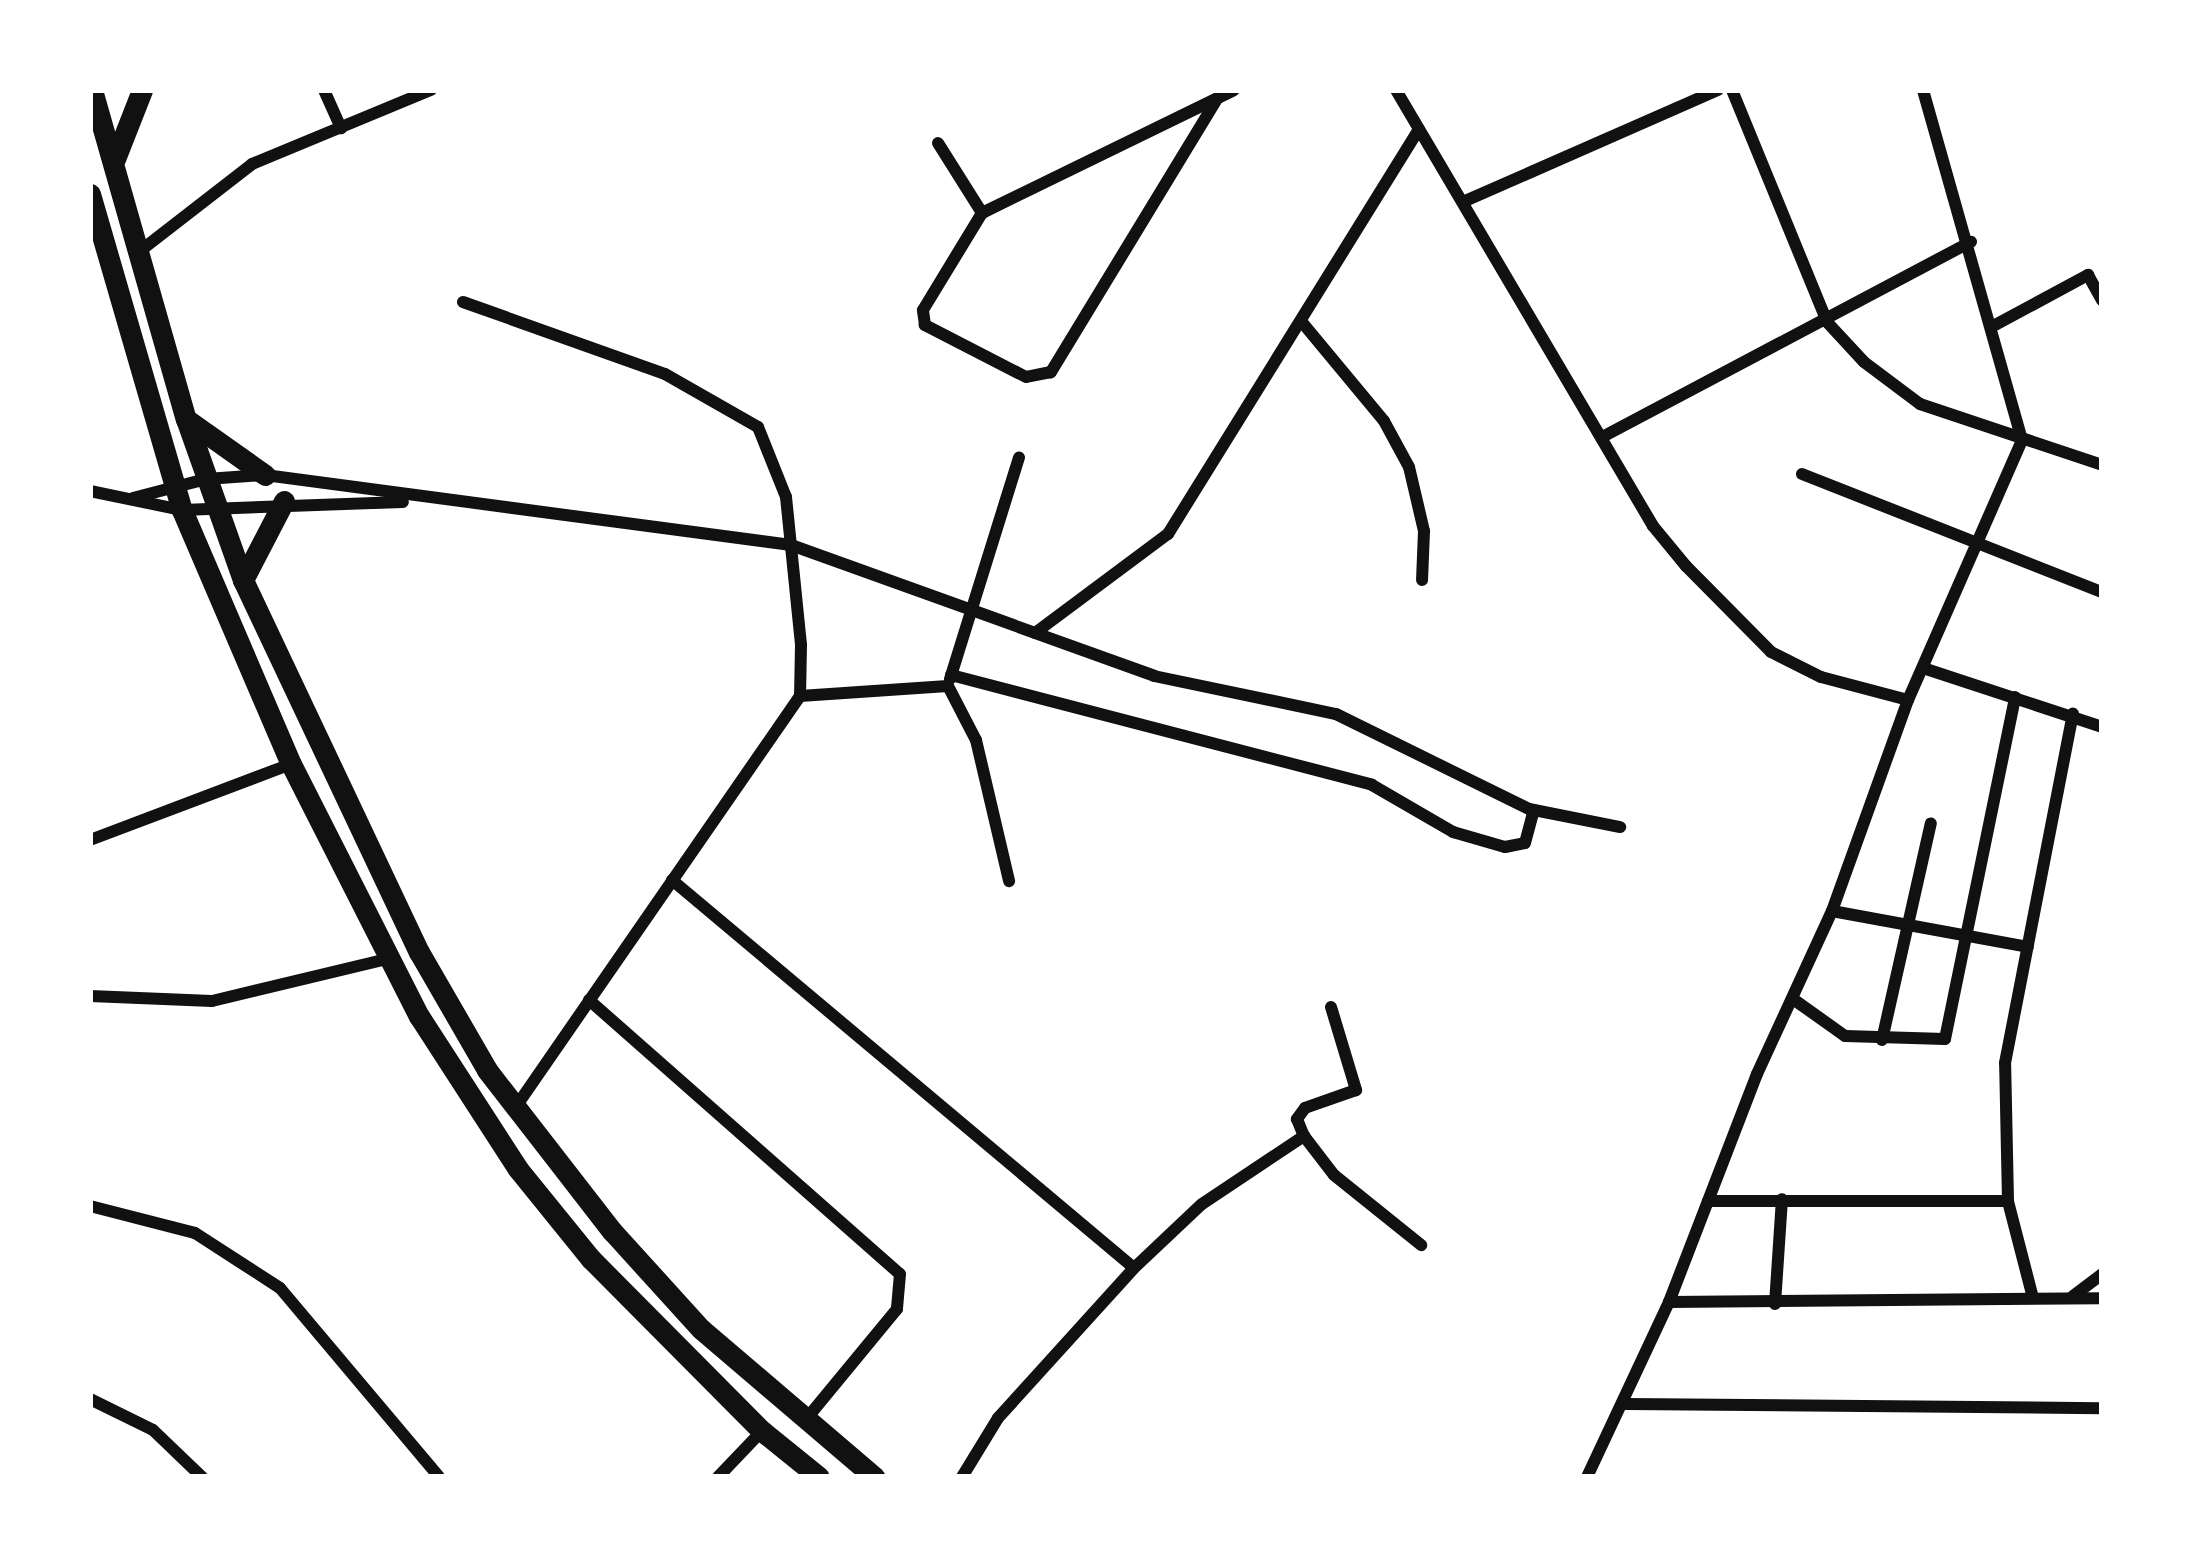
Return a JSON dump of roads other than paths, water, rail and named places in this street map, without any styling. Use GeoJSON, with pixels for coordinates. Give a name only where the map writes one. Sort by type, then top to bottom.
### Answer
{"type":"FeatureCollection","features":[{"type":"Feature","properties":{"kind":"highway"},"geometry":{"type":"LineString","coordinates":[[92,90],[186,419],[243,580],[378,874],[514,1108],[686,1312],[803,1423],[874,1477]]}},
{"type":"Feature","properties":{"kind":"highway"},"geometry":{"type":"LineString","coordinates":[[115,159],[142,90]]}},
{"type":"Feature","properties":{"kind":"highway"},"geometry":{"type":"LineString","coordinates":[[90,194],[182,510],[291,764],[387,959],[518,1169],[621,1291],[762,1431],[820,1477]]}},
{"type":"Feature","properties":{"kind":"highway"},"geometry":{"type":"LineString","coordinates":[[186,419],[265,476]]}},
{"type":"Feature","properties":{"kind":"highway"},"geometry":{"type":"LineString","coordinates":[[243,580],[284,500]]}},
{"type":"Feature","properties":{"kind":"street"},"geometry":{"type":"LineString","coordinates":[[324,90],[340,128]]}},
{"type":"Feature","properties":{"kind":"street"},"geometry":{"type":"LineString","coordinates":[[140,251],[233,175],[431,90]]}},
{"type":"Feature","properties":{"kind":"street"},"geometry":{"type":"LineString","coordinates":[[1217,99],[1051,372],[1026,377],[934,333],[922,310],[982,213],[1234,90]]}},
{"type":"Feature","properties":{"kind":"street"},"geometry":{"type":"LineString","coordinates":[[1396,90],[1606,435],[1653,526],[1746,633],[1821,677],[1908,700]]}},
{"type":"Feature","properties":{"kind":"street"},"geometry":{"type":"LineString","coordinates":[[1465,201],[1718,90]]}},
{"type":"Feature","properties":{"kind":"street"},"geometry":{"type":"LineString","coordinates":[[1732,90],[1827,322],[1902,395],[2102,465]]}},
{"type":"Feature","properties":{"kind":"street"},"geometry":{"type":"LineString","coordinates":[[1587,1477],[1626,1404],[1670,1302],[1832,911],[1908,700],[2022,440],[1995,325],[1923,90]]}},
{"type":"Feature","properties":{"kind":"street"},"geometry":{"type":"LineString","coordinates":[[1035,633],[1168,534],[1419,129]]}},
{"type":"Feature","properties":{"kind":"street"},"geometry":{"type":"LineString","coordinates":[[938,143],[982,213]]}},
{"type":"Feature","properties":{"kind":"street"},"geometry":{"type":"LineString","coordinates":[[1606,435],[1971,242]]}},
{"type":"Feature","properties":{"kind":"street"},"geometry":{"type":"LineString","coordinates":[[1995,325],[2088,275],[2102,300]]}},
{"type":"Feature","properties":{"kind":"street"},"geometry":{"type":"LineString","coordinates":[[463,302],[665,374],[739,410],[779,470],[791,545],[800,696],[514,1108]]}},
{"type":"Feature","properties":{"kind":"street"},"geometry":{"type":"LineString","coordinates":[[1301,321],[1373,406],[1409,467],[1424,531],[1422,580]]}},
{"type":"Feature","properties":{"kind":"street"},"geometry":{"type":"LineString","coordinates":[[1009,881],[976,740],[950,680],[968,607],[1019,457]]}},
{"type":"Feature","properties":{"kind":"street"},"geometry":{"type":"LineString","coordinates":[[1802,474],[2102,592]]}},
{"type":"Feature","properties":{"kind":"street"},"geometry":{"type":"LineString","coordinates":[[133,498],[206,478],[265,476],[423,501],[791,545],[1154,676],[1336,714],[1534,809],[1620,827]]}},
{"type":"Feature","properties":{"kind":"street"},"geometry":{"type":"LineString","coordinates":[[90,491],[182,510],[284,500],[423,501]]}},
{"type":"Feature","properties":{"kind":"street"},"geometry":{"type":"LineString","coordinates":[[1924,668],[2102,727]]}},
{"type":"Feature","properties":{"kind":"street"},"geometry":{"type":"LineString","coordinates":[[800,696],[950,680],[1372,785],[1453,832],[1505,847],[1525,843],[1534,809]]}},
{"type":"Feature","properties":{"kind":"street"},"geometry":{"type":"LineString","coordinates":[[1793,999],[1832,1032],[1882,1040],[1945,1039],[2015,697]]}},
{"type":"Feature","properties":{"kind":"street"},"geometry":{"type":"LineString","coordinates":[[2032,1298],[2008,1201],[2005,1063],[2073,714]]}},
{"type":"Feature","properties":{"kind":"street"},"geometry":{"type":"LineString","coordinates":[[90,840],[291,764]]}},
{"type":"Feature","properties":{"kind":"street"},"geometry":{"type":"LineString","coordinates":[[1882,1040],[1930,823]]}},
{"type":"Feature","properties":{"kind":"street"},"geometry":{"type":"LineString","coordinates":[[672,880],[1134,1268]]}},
{"type":"Feature","properties":{"kind":"street"},"geometry":{"type":"LineString","coordinates":[[1832,911],[2028,947]]}},
{"type":"Feature","properties":{"kind":"street"},"geometry":{"type":"LineString","coordinates":[[90,996],[212,1001],[387,959]]}},
{"type":"Feature","properties":{"kind":"street"},"geometry":{"type":"LineString","coordinates":[[589,1000],[900,1274],[897,1309],[803,1423]]}},
{"type":"Feature","properties":{"kind":"street"},"geometry":{"type":"LineString","coordinates":[[1331,1007],[1355,1090],[1305,1108],[1298,1119],[1304,1136],[1334,1175],[1421,1245]]}},
{"type":"Feature","properties":{"kind":"street"},"geometry":{"type":"LineString","coordinates":[[962,1477],[1015,1397],[1134,1268],[1202,1204],[1304,1136]]}},
{"type":"Feature","properties":{"kind":"street"},"geometry":{"type":"LineString","coordinates":[[1775,1304],[1783,1199]]}},
{"type":"Feature","properties":{"kind":"street"},"geometry":{"type":"LineString","coordinates":[[1708,1201],[2008,1201]]}},
{"type":"Feature","properties":{"kind":"street"},"geometry":{"type":"LineString","coordinates":[[90,1206],[195,1234],[280,1288],[439,1477]]}},
{"type":"Feature","properties":{"kind":"street"},"geometry":{"type":"LineString","coordinates":[[2072,1297],[2102,1274]]}},
{"type":"Feature","properties":{"kind":"street"},"geometry":{"type":"LineString","coordinates":[[1670,1302],[2102,1298]]}},
{"type":"Feature","properties":{"kind":"street"},"geometry":{"type":"LineString","coordinates":[[90,1399],[154,1430],[202,1477]]}},
{"type":"Feature","properties":{"kind":"street"},"geometry":{"type":"LineString","coordinates":[[1626,1404],[2102,1408]]}},
{"type":"Feature","properties":{"kind":"street"},"geometry":{"type":"LineString","coordinates":[[718,1477],[762,1431]]}},
{"type":"Feature","properties":{"kind":"street"},"geometry":{"type":"LineString","coordinates":[[1598,1462],[1606,1477]]}}]}
